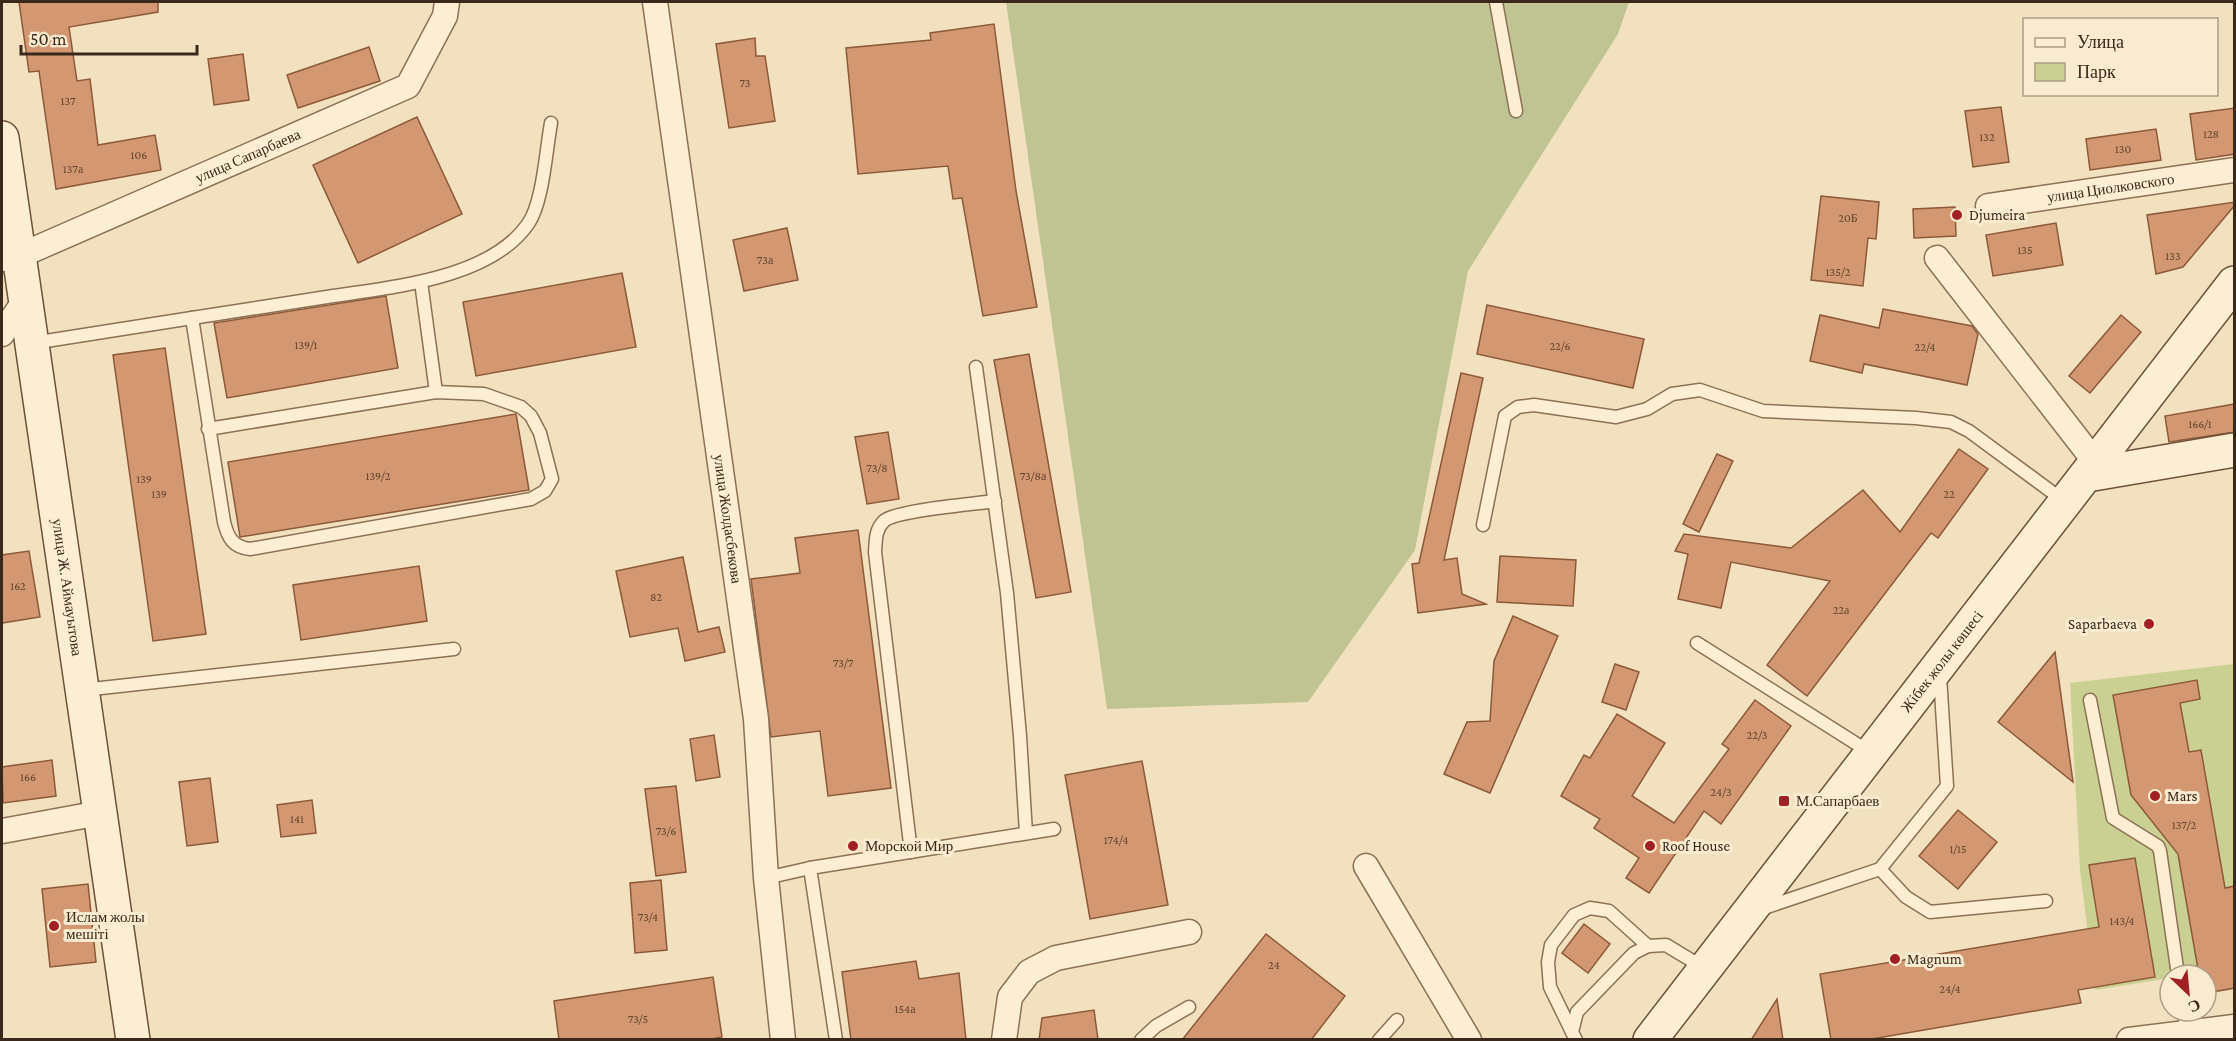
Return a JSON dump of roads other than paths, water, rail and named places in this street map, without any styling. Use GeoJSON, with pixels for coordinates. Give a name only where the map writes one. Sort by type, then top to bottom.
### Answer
{"type":"FeatureCollection","features":[{"type":"Feature","properties":{"kind":"main road","name":"улица Ж. Аймауытова"},"geometry":{"type":"LineString","coordinates":[[2,138],[10,258],[25,300],[16,338],[82,690],[132,1040]]}},
{"type":"Feature","properties":{"kind":"main road","name":"Жібек жолы көшесі"},"geometry":{"type":"LineString","coordinates":[[1650,1040],[2235,284]]}},
{"type":"Feature","properties":{"kind":"main road"},"geometry":{"type":"LineString","coordinates":[[2091,469],[2235,450]]}},
{"type":"Feature","properties":{"kind":"street","name":"улица Сапарбаева"},"geometry":{"type":"LineString","coordinates":[[10,258],[408,86],[445,16],[447,2]]}},
{"type":"Feature","properties":{"kind":"street","name":"улица Жолдасбекова"},"geometry":{"type":"LineString","coordinates":[[655,2],[756,719],[766,878],[783,1040]]}},
{"type":"Feature","properties":{"kind":"street","name":"улица Циолковского"},"geometry":{"type":"LineString","coordinates":[[1988,206],[2235,170]]}},
{"type":"Feature","properties":{"kind":"street"},"geometry":{"type":"LineString","coordinates":[[1937,258],[2091,469]]}},
{"type":"Feature","properties":{"kind":"street"},"geometry":{"type":"LineString","coordinates":[[2,831],[100,813]]}},
{"type":"Feature","properties":{"kind":"street"},"geometry":{"type":"LineString","coordinates":[[1366,866],[1468,1040]]}},
{"type":"Feature","properties":{"kind":"street"},"geometry":{"type":"LineString","coordinates":[[1004,1040],[1010,997],[1029,972],[1056,958],[1189,932]]}},
{"type":"Feature","properties":{"kind":"street"},"geometry":{"type":"LineString","coordinates":[[2135,1039],[2179,1023]]}},
{"type":"Feature","properties":{"kind":"street"},"geometry":{"type":"LineString","coordinates":[[2202,1023],[2235,1027]]}},
{"type":"Feature","properties":{"kind":"lane"},"geometry":{"type":"LineString","coordinates":[[1496,2],[1516,111]]}},
{"type":"Feature","properties":{"kind":"lane"},"geometry":{"type":"LineString","coordinates":[[16,338],[192,318],[421,282],[463,270],[488,258],[512,242],[528,225],[536,210],[551,123]]}},
{"type":"Feature","properties":{"kind":"lane"},"geometry":{"type":"LineString","coordinates":[[421,282],[436,392]]}},
{"type":"Feature","properties":{"kind":"lane"},"geometry":{"type":"LineString","coordinates":[[192,318],[208,429],[224,522],[228,536],[234,544],[241,548],[250,549],[531,499],[545,491],[552,479],[540,433],[531,416],[521,407],[484,394],[436,392],[208,429]]}},
{"type":"Feature","properties":{"kind":"lane"},"geometry":{"type":"LineString","coordinates":[[976,367],[1009,605],[1026,833]]}},
{"type":"Feature","properties":{"kind":"lane"},"geometry":{"type":"LineString","coordinates":[[1483,525],[1505,416],[1518,407],[1534,405],[1616,417],[1647,408],[1672,394],[1700,390],[1763,411],[1916,418],[1951,422],[1969,431],[2065,502]]}},
{"type":"Feature","properties":{"kind":"lane"},"geometry":{"type":"LineString","coordinates":[[911,852],[875,552],[877,531],[886,519],[913,512],[995,501]]}},
{"type":"Feature","properties":{"kind":"lane"},"geometry":{"type":"LineString","coordinates":[[1697,643],[1872,753]]}},
{"type":"Feature","properties":{"kind":"lane"},"geometry":{"type":"LineString","coordinates":[[82,690],[454,649]]}},
{"type":"Feature","properties":{"kind":"lane"},"geometry":{"type":"LineString","coordinates":[[1748,914],[1880,869],[1947,786],[1939,666]]}},
{"type":"Feature","properties":{"kind":"lane"},"geometry":{"type":"LineString","coordinates":[[2090,700],[2113,818],[2158,846],[2160,851],[2176,963]]}},
{"type":"Feature","properties":{"kind":"lane"},"geometry":{"type":"LineString","coordinates":[[766,878],[810,868],[1054,829]]}},
{"type":"Feature","properties":{"kind":"lane"},"geometry":{"type":"LineString","coordinates":[[810,868],[836,1040]]}},
{"type":"Feature","properties":{"kind":"lane"},"geometry":{"type":"LineString","coordinates":[[1880,869],[1906,897],[1930,912],[2046,901]]}},
{"type":"Feature","properties":{"kind":"lane"},"geometry":{"type":"LineString","coordinates":[[1574,1036],[1550,987],[1548,962],[1551,945],[1574,915],[1590,908],[1609,911],[1648,946]]}},
{"type":"Feature","properties":{"kind":"lane"},"geometry":{"type":"LineString","coordinates":[[1574,1036],[1577,1012],[1634,953],[1648,946],[1666,945],[1705,969]]}},
{"type":"Feature","properties":{"kind":"lane"},"geometry":{"type":"LineString","coordinates":[[1142,1040],[1156,1026],[1189,1007]]}},
{"type":"Feature","properties":{"kind":"lane"},"geometry":{"type":"LineString","coordinates":[[1379,1040],[1397,1020]]}},
{"type":"Feature","properties":{"kind":"place","name":"Djumeira"},"geometry":{"type":"Point","coordinates":[1957,215]}},
{"type":"Feature","properties":{"kind":"place","name":"Saparbaeva"},"geometry":{"type":"Point","coordinates":[2149,624]}},
{"type":"Feature","properties":{"kind":"place","name":"Mars"},"geometry":{"type":"Point","coordinates":[2155,796]}},
{"type":"Feature","properties":{"kind":"place","name":"М.Сапарбаев"},"geometry":{"type":"Point","coordinates":[1784,801]}},
{"type":"Feature","properties":{"kind":"place","name":"Морской Мир"},"geometry":{"type":"Point","coordinates":[853,846]}},
{"type":"Feature","properties":{"kind":"place","name":"Roof House"},"geometry":{"type":"Point","coordinates":[1650,846]}},
{"type":"Feature","properties":{"kind":"place","name":"Ислам жолы мешіті"},"geometry":{"type":"Point","coordinates":[54,926]}},
{"type":"Feature","properties":{"kind":"place","name":"Magnum"},"geometry":{"type":"Point","coordinates":[1895,959]}}]}
